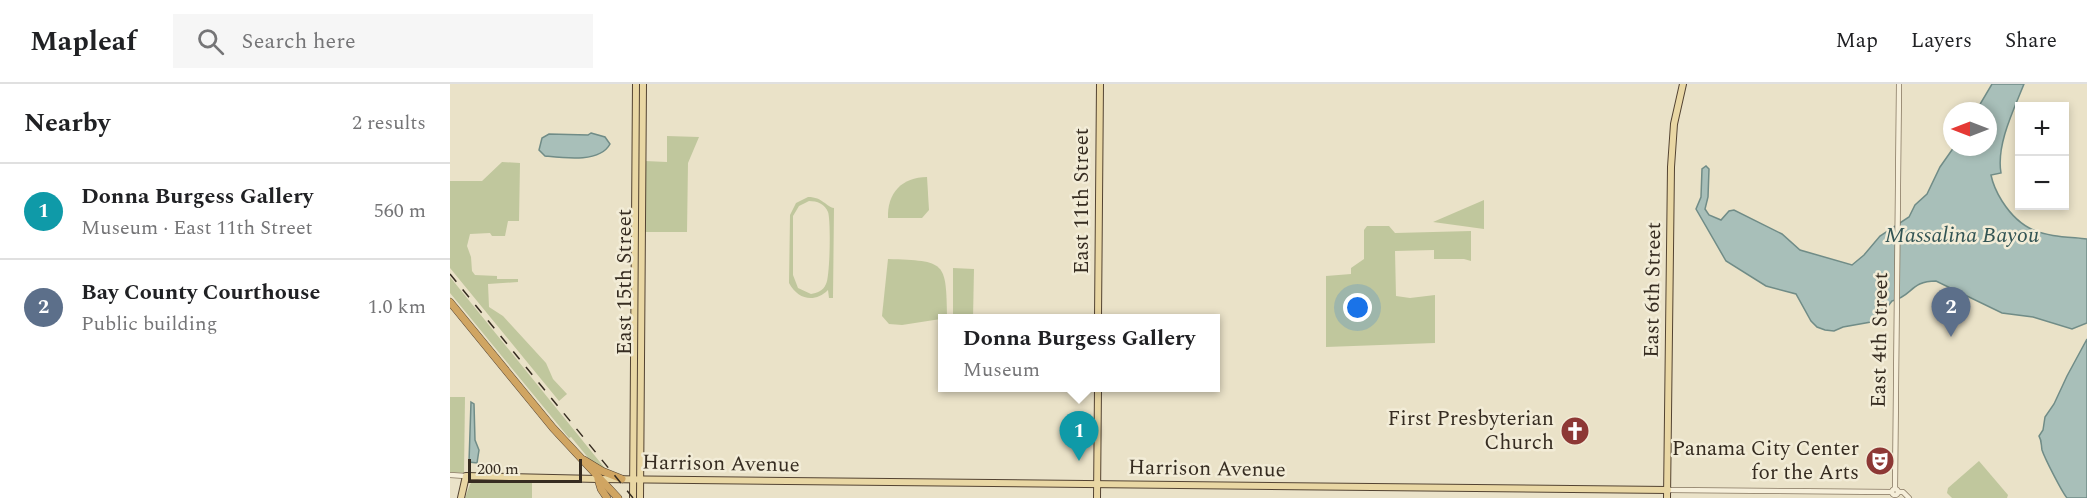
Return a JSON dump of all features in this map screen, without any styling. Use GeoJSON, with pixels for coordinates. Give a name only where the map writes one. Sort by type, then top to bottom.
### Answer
{"type":"FeatureCollection","features":[{"type":"Feature","properties":{"kind":"highway"},"geometry":{"type":"LineString","coordinates":[[450,302],[576,454],[618,498]]}},
{"type":"Feature","properties":{"kind":"highway"},"geometry":{"type":"LineString","coordinates":[[576,454],[602,471],[621,479]]}},
{"type":"Feature","properties":{"kind":"highway"},"geometry":{"type":"LineString","coordinates":[[598,479],[607,498]]}},
{"type":"Feature","properties":{"kind":"main road","name":"East 15th Street"},"geometry":{"type":"LineString","coordinates":[[636,84],[639,130],[637,479]]}},
{"type":"Feature","properties":{"kind":"main road","name":"East 15th Street"},"geometry":{"type":"LineString","coordinates":[[639,130],[643,84]]}},
{"type":"Feature","properties":{"kind":"main road","name":"East 11th Street"},"geometry":{"type":"LineString","coordinates":[[1098,314],[1100,84]]}},
{"type":"Feature","properties":{"kind":"main road","name":"East 6th Street"},"geometry":{"type":"LineString","coordinates":[[1667,498],[1671,167],[1674,129],[1683,84]]}},
{"type":"Feature","properties":{"kind":"main road"},"geometry":{"type":"LineString","coordinates":[[1097,498],[1098,392]]}},
{"type":"Feature","properties":{"kind":"main road","name":"Harrison Avenue"},"geometry":{"type":"LineString","coordinates":[[466,476],[1668,490]]}},
{"type":"Feature","properties":{"kind":"main road"},"geometry":{"type":"LineString","coordinates":[[461,498],[466,476]]}},
{"type":"Feature","properties":{"kind":"main road"},"geometry":{"type":"LineString","coordinates":[[633,498],[637,479]]}},
{"type":"Feature","properties":{"kind":"main road"},"geometry":{"type":"LineString","coordinates":[[637,479],[640,498]]}},
{"type":"Feature","properties":{"kind":"street","name":"East 4th Street"},"geometry":{"type":"LineString","coordinates":[[1895,491],[1899,84]]}},
{"type":"Feature","properties":{"kind":"street","name":"Harrison Avenue"},"geometry":{"type":"LineString","coordinates":[[450,475],[466,476]]}},
{"type":"Feature","properties":{"kind":"street","name":"Harrison Avenue"},"geometry":{"type":"LineString","coordinates":[[1668,490],[1895,491]]}},
{"type":"Feature","properties":{"kind":"street"},"geometry":{"type":"LineString","coordinates":[[1895,491],[1904,493],[1909,498]]}},
{"type":"Feature","properties":{"kind":"green space"},"geometry":{"type":"Polygon","coordinates":[[[667,136],[699,137],[688,163],[687,232],[644,232],[645,161],[667,162],[667,136]]]}},
{"type":"Feature","properties":{"kind":"green space"},"geometry":{"type":"Polygon","coordinates":[[[502,162],[520,163],[519,221],[508,221],[505,236],[492,236],[490,233],[470,234],[467,246],[472,271],[475,275],[497,276],[497,279],[518,279],[518,282],[488,284],[489,307],[503,316],[546,363],[553,379],[567,394],[559,401],[450,268],[450,181],[482,181],[502,162]]]}},
{"type":"Feature","properties":{"kind":"green space"},"geometry":{"type":"Polygon","coordinates":[[[927,177],[929,210],[922,218],[888,218],[890,201],[898,188],[910,180],[927,177]]]}},
{"type":"Feature","properties":{"kind":"green space"},"geometry":{"type":"Polygon","coordinates":[[[813,197],[834,208],[833,298],[829,298],[828,290],[818,297],[807,298],[797,293],[789,283],[790,215],[796,203],[813,197]],[[809,201],[799,206],[793,216],[793,275],[798,288],[811,294],[820,291],[826,284],[830,226],[827,209],[818,202],[809,201]]]}},
{"type":"Feature","properties":{"kind":"green space"},"geometry":{"type":"Polygon","coordinates":[[[1484,200],[1484,229],[1433,222],[1484,200]]]}},
{"type":"Feature","properties":{"kind":"green space"},"geometry":{"type":"Polygon","coordinates":[[[1367,226],[1389,226],[1395,233],[1471,231],[1471,261],[1434,259],[1434,250],[1395,251],[1396,296],[1410,298],[1435,295],[1435,343],[1326,347],[1326,276],[1351,274],[1351,268],[1364,259],[1364,230],[1367,226]]]}},
{"type":"Feature","properties":{"kind":"green space"},"geometry":{"type":"Polygon","coordinates":[[[888,259],[922,261],[939,268],[946,285],[947,314],[938,314],[938,319],[902,325],[889,324],[882,316],[888,259]]]}},
{"type":"Feature","properties":{"kind":"green space"},"geometry":{"type":"Polygon","coordinates":[[[953,268],[974,269],[973,314],[953,314],[953,268]]]}},
{"type":"Feature","properties":{"kind":"green space"},"geometry":{"type":"Polygon","coordinates":[[[450,277],[608,472],[590,460],[571,437],[569,438],[450,293],[450,277]]]}},
{"type":"Feature","properties":{"kind":"green space"},"geometry":{"type":"Polygon","coordinates":[[[450,397],[465,397],[464,473],[450,472],[450,397]]]}},
{"type":"Feature","properties":{"kind":"green space"},"geometry":{"type":"Polygon","coordinates":[[[1979,461],[2008,495],[2007,498],[1952,498],[1947,493],[1948,488],[1979,461]]]}},
{"type":"Feature","properties":{"kind":"green space"},"geometry":{"type":"Polygon","coordinates":[[[474,481],[532,483],[532,498],[465,498],[470,484],[474,481]]]}},
{"type":"Feature","properties":{"kind":"water","name":"Massalina Bayou"},"geometry":{"type":"Polygon","coordinates":[[[1992,84],[2024,84],[2015,102],[2003,139],[2001,173],[1991,175],[2002,201],[2020,222],[2029,228],[2049,235],[2087,239],[2087,323],[2072,329],[2033,317],[2002,313],[1936,281],[1921,283],[1904,296],[1892,301],[1881,315],[1871,322],[1834,331],[1825,330],[1817,327],[1811,321],[1796,294],[1766,286],[1726,261],[1696,209],[1701,197],[1702,169],[1706,166],[1709,169],[1705,209],[1709,215],[1721,220],[1729,211],[1734,210],[1782,234],[1800,250],[1852,265],[1880,236],[1909,217],[1915,205],[1927,194],[1948,156],[1997,156],[1997,102],[1981,102],[1992,84]]]}},
{"type":"Feature","properties":{"kind":"water"},"geometry":{"type":"Polygon","coordinates":[[[591,133],[605,137],[610,144],[605,150],[590,157],[545,156],[539,150],[542,138],[549,134],[588,135],[591,133]]]}},
{"type":"Feature","properties":{"kind":"water"},"geometry":{"type":"Polygon","coordinates":[[[2087,339],[2087,498],[2067,498],[2042,450],[2039,436],[2043,430],[2045,417],[2087,339]]]}},
{"type":"Feature","properties":{"kind":"water"},"geometry":{"type":"Polygon","coordinates":[[[471,402],[474,404],[475,440],[479,450],[477,463],[469,462],[471,402]]]}},
{"type":"Feature","properties":{"kind":"railway"},"geometry":{"type":"LineString","coordinates":[[450,274],[633,498]]}},
{"type":"Feature","properties":{"kind":"place","name":"Bay County Courthouse"},"geometry":{"type":"Point","coordinates":[1951,337]}},
{"type":"Feature","properties":{"kind":"place","name":"First Presbyterian Church"},"geometry":{"type":"Point","coordinates":[1575,431]}},
{"type":"Feature","properties":{"kind":"place","name":"Donna Burgess Gallery"},"geometry":{"type":"Point","coordinates":[1079,461]}},
{"type":"Feature","properties":{"kind":"place","name":"Panama City Center for the Arts"},"geometry":{"type":"Point","coordinates":[1880,461]}}]}
